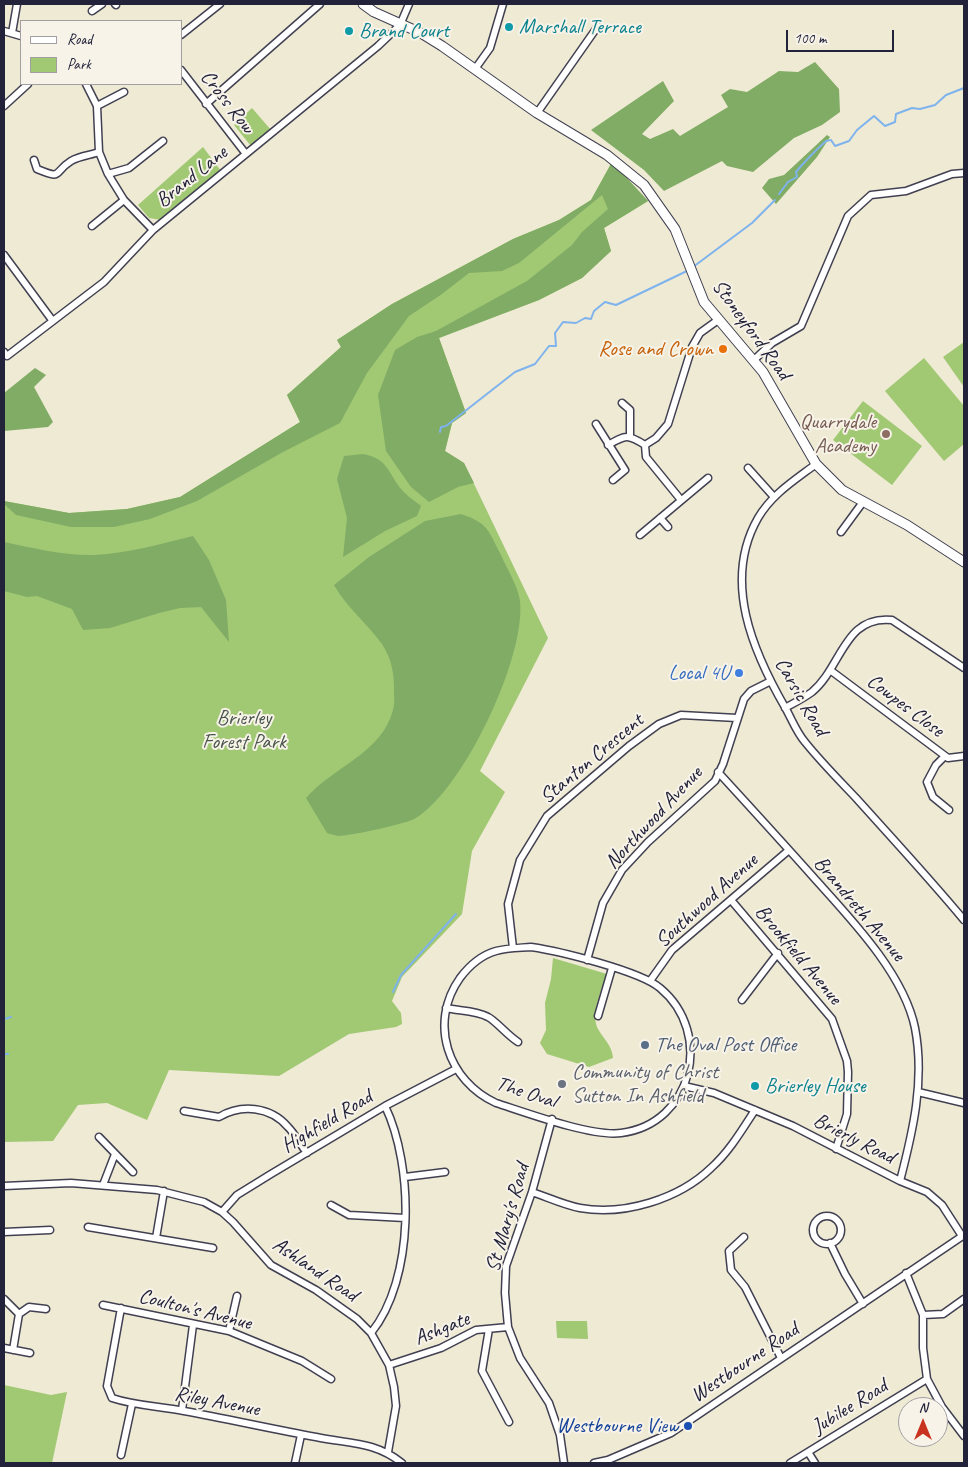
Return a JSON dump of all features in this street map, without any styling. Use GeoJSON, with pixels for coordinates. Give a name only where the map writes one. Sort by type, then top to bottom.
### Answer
{"type":"FeatureCollection","features":[{"type":"Feature","properties":{"kind":"main road","name":"Stoneyford Road"},"geometry":{"type":"LineString","coordinates":[[363,4],[400,25],[422,33],[537,114],[589,142],[644,185],[675,228],[704,302],[754,360],[775,392],[816,464],[842,490],[907,525],[964,562]]}},
{"type":"Feature","properties":{"kind":"street"},"geometry":{"type":"LineString","coordinates":[[12,33],[17,4]]}},
{"type":"Feature","properties":{"kind":"street"},"geometry":{"type":"LineString","coordinates":[[182,34],[220,4]]}},
{"type":"Feature","properties":{"kind":"street"},"geometry":{"type":"LineString","coordinates":[[206,104],[320,4]]}},
{"type":"Feature","properties":{"kind":"street"},"geometry":{"type":"LineString","coordinates":[[400,25],[409,4]]}},
{"type":"Feature","properties":{"kind":"street"},"geometry":{"type":"LineString","coordinates":[[475,69],[490,48],[503,4]]}},
{"type":"Feature","properties":{"kind":"street","name":"Brand Lane"},"geometry":{"type":"LineString","coordinates":[[5,354],[104,282],[153,230],[378,46],[400,25]]}},
{"type":"Feature","properties":{"kind":"street"},"geometry":{"type":"LineString","coordinates":[[537,114],[598,26]]}},
{"type":"Feature","properties":{"kind":"street"},"geometry":{"type":"LineString","coordinates":[[4,31],[20,36]]}},
{"type":"Feature","properties":{"kind":"street","name":"Cross Row"},"geometry":{"type":"LineString","coordinates":[[182,71],[246,154]]}},
{"type":"Feature","properties":{"kind":"street"},"geometry":{"type":"LineString","coordinates":[[4,106],[27,85]]}},
{"type":"Feature","properties":{"kind":"street"},"geometry":{"type":"LineString","coordinates":[[86,85],[97,106],[99,152],[108,174],[124,200],[153,230]]}},
{"type":"Feature","properties":{"kind":"street"},"geometry":{"type":"LineString","coordinates":[[97,106],[124,92]]}},
{"type":"Feature","properties":{"kind":"street"},"geometry":{"type":"LineString","coordinates":[[108,174],[130,168],[164,141]]}},
{"type":"Feature","properties":{"kind":"street"},"geometry":{"type":"LineString","coordinates":[[34,160],[37,169],[50,176],[58,174],[72,161],[99,152]]}},
{"type":"Feature","properties":{"kind":"street"},"geometry":{"type":"LineString","coordinates":[[754,360],[772,343],[801,326],[848,216],[859,205],[871,195],[906,191],[952,174],[964,173]]}},
{"type":"Feature","properties":{"kind":"street"},"geometry":{"type":"LineString","coordinates":[[92,226],[124,200]]}},
{"type":"Feature","properties":{"kind":"street"},"geometry":{"type":"LineString","coordinates":[[4,255],[52,320]]}},
{"type":"Feature","properties":{"kind":"street"},"geometry":{"type":"LineString","coordinates":[[645,445],[656,438],[668,424],[695,339],[718,320]]}},
{"type":"Feature","properties":{"kind":"street"},"geometry":{"type":"LineString","coordinates":[[622,403],[630,410],[630,436]]}},
{"type":"Feature","properties":{"kind":"street"},"geometry":{"type":"LineString","coordinates":[[596,424],[625,470],[613,480]]}},
{"type":"Feature","properties":{"kind":"street"},"geometry":{"type":"LineString","coordinates":[[608,444],[624,436],[630,436],[645,445]]}},
{"type":"Feature","properties":{"kind":"street"},"geometry":{"type":"LineString","coordinates":[[645,445],[646,457],[681,500]]}},
{"type":"Feature","properties":{"kind":"street","name":"Carsic Road"},"geometry":{"type":"LineString","coordinates":[[816,464],[774,497],[759,517],[748,538],[740,574],[744,610],[769,682],[804,741],[964,920]]}},
{"type":"Feature","properties":{"kind":"street"},"geometry":{"type":"LineString","coordinates":[[748,468],[774,497]]}},
{"type":"Feature","properties":{"kind":"street"},"geometry":{"type":"LineString","coordinates":[[640,535],[708,478]]}},
{"type":"Feature","properties":{"kind":"street"},"geometry":{"type":"LineString","coordinates":[[840,532],[863,502]]}},
{"type":"Feature","properties":{"kind":"street"},"geometry":{"type":"LineString","coordinates":[[660,518],[668,527]]}},
{"type":"Feature","properties":{"kind":"street"},"geometry":{"type":"LineString","coordinates":[[785,708],[812,692],[830,670],[854,631],[869,621],[878,618],[892,620],[964,668]]}},
{"type":"Feature","properties":{"kind":"street","name":"Cowpes Close"},"geometry":{"type":"LineString","coordinates":[[830,670],[948,758],[964,756]]}},
{"type":"Feature","properties":{"kind":"street","name":"Northwood Avenue"},"geometry":{"type":"LineString","coordinates":[[587,960],[603,903],[622,870],[648,842],[709,787],[718,772],[744,699],[751,691],[769,682]]}},
{"type":"Feature","properties":{"kind":"street","name":"Stanton Crescent"},"geometry":{"type":"LineString","coordinates":[[513,948],[508,904],[520,860],[547,816],[629,746],[659,724],[681,715],[736,718]]}},
{"type":"Feature","properties":{"kind":"street"},"geometry":{"type":"LineString","coordinates":[[945,756],[932,770],[927,782],[933,797],[949,810]]}},
{"type":"Feature","properties":{"kind":"street","name":"Brandreth Avenue"},"geometry":{"type":"LineString","coordinates":[[718,772],[854,923],[895,977],[915,1027],[918,1092],[915,1125],[900,1181]]}},
{"type":"Feature","properties":{"kind":"street","name":"Southwood Avenue"},"geometry":{"type":"LineString","coordinates":[[650,981],[672,950],[789,850]]}},
{"type":"Feature","properties":{"kind":"street","name":"Brookfield Avenue"},"geometry":{"type":"LineString","coordinates":[[731,900],[832,1020],[847,1061],[847,1114],[836,1149]]}},
{"type":"Feature","properties":{"kind":"street","name":"The Oval"},"geometry":{"type":"LineString","coordinates":[[513,948],[547,949],[587,960],[650,981],[675,1003],[689,1032],[692,1053],[684,1086],[673,1104],[660,1116],[645,1125],[623,1133],[598,1133],[483,1097],[474,1090],[456,1069],[446,1044],[446,1008],[457,983],[474,963],[496,951],[513,948]]}},
{"type":"Feature","properties":{"kind":"street"},"geometry":{"type":"LineString","coordinates":[[742,1000],[778,954]]}},
{"type":"Feature","properties":{"kind":"street"},"geometry":{"type":"LineString","coordinates":[[598,1016],[612,968]]}},
{"type":"Feature","properties":{"kind":"street"},"geometry":{"type":"LineString","coordinates":[[446,1008],[489,1017],[501,1030],[518,1042]]}},
{"type":"Feature","properties":{"kind":"street","name":"Highfield Road"},"geometry":{"type":"LineString","coordinates":[[222,1212],[236,1195],[385,1106],[456,1069]]}},
{"type":"Feature","properties":{"kind":"street","name":"Brierly Road"},"geometry":{"type":"LineString","coordinates":[[684,1086],[714,1093],[793,1126],[900,1181],[927,1192],[942,1205],[963,1236]]}},
{"type":"Feature","properties":{"kind":"street"},"geometry":{"type":"LineString","coordinates":[[918,1092],[964,1103]]}},
{"type":"Feature","properties":{"kind":"street"},"geometry":{"type":"LineString","coordinates":[[371,1333],[384,1317],[400,1269],[405,1218],[405,1178],[395,1126],[385,1106]]}},
{"type":"Feature","properties":{"kind":"street"},"geometry":{"type":"LineString","coordinates":[[184,1112],[219,1118],[231,1110],[251,1108],[267,1113],[287,1125],[306,1153]]}},
{"type":"Feature","properties":{"kind":"street"},"geometry":{"type":"LineString","coordinates":[[532,1192],[580,1208],[623,1209],[652,1203],[682,1190],[711,1168],[755,1110]]}},
{"type":"Feature","properties":{"kind":"street","name":"St Mary's Road"},"geometry":{"type":"LineString","coordinates":[[552,1119],[532,1192],[506,1266],[505,1293],[508,1326],[520,1358],[549,1403],[560,1435],[564,1463]]}},
{"type":"Feature","properties":{"kind":"street"},"geometry":{"type":"LineString","coordinates":[[99,1138],[133,1172]]}},
{"type":"Feature","properties":{"kind":"street"},"geometry":{"type":"LineString","coordinates":[[103,1185],[115,1154]]}},
{"type":"Feature","properties":{"kind":"street"},"geometry":{"type":"LineString","coordinates":[[405,1178],[445,1172]]}},
{"type":"Feature","properties":{"kind":"street","name":"Ashland Road"},"geometry":{"type":"LineString","coordinates":[[4,1186],[71,1183],[164,1191],[204,1202],[222,1212],[271,1265],[316,1290],[357,1319],[371,1333],[389,1366],[396,1406],[388,1452]]}},
{"type":"Feature","properties":{"kind":"street"},"geometry":{"type":"LineString","coordinates":[[156,1238],[164,1191]]}},
{"type":"Feature","properties":{"kind":"street"},"geometry":{"type":"LineString","coordinates":[[331,1205],[349,1216],[405,1218]]}},
{"type":"Feature","properties":{"kind":"street"},"geometry":{"type":"LineString","coordinates":[[823,1216],[832,1216],[840,1224],[838,1238],[830,1244],[820,1242],[813,1234],[816,1221],[823,1216]]}},
{"type":"Feature","properties":{"kind":"street"},"geometry":{"type":"LineString","coordinates":[[88,1227],[213,1248]]}},
{"type":"Feature","properties":{"kind":"street"},"geometry":{"type":"LineString","coordinates":[[4,1232],[50,1230]]}},
{"type":"Feature","properties":{"kind":"street"},"geometry":{"type":"LineString","coordinates":[[963,1236],[906,1273],[923,1315],[923,1348],[927,1379],[942,1407],[964,1436]]}},
{"type":"Feature","properties":{"kind":"street"},"geometry":{"type":"LineString","coordinates":[[744,1237],[729,1251],[731,1270],[745,1287],[780,1358]]}},
{"type":"Feature","properties":{"kind":"street"},"geometry":{"type":"LineString","coordinates":[[830,1244],[844,1274],[863,1304]]}},
{"type":"Feature","properties":{"kind":"street","name":"Westbourne Road"},"geometry":{"type":"LineString","coordinates":[[594,1463],[608,1460],[671,1432],[863,1304],[906,1273]]}},
{"type":"Feature","properties":{"kind":"street"},"geometry":{"type":"LineString","coordinates":[[229,1331],[237,1296]]}},
{"type":"Feature","properties":{"kind":"street"},"geometry":{"type":"LineString","coordinates":[[4,1299],[18,1314]]}},
{"type":"Feature","properties":{"kind":"street"},"geometry":{"type":"LineString","coordinates":[[923,1315],[943,1314],[964,1300]]}},
{"type":"Feature","properties":{"kind":"street","name":"Coulton's Avenue"},"geometry":{"type":"LineString","coordinates":[[104,1305],[229,1331],[302,1361],[331,1379]]}},
{"type":"Feature","properties":{"kind":"street"},"geometry":{"type":"LineString","coordinates":[[13,1350],[18,1314],[29,1307],[46,1309]]}},
{"type":"Feature","properties":{"kind":"street","name":"Riley Avenue"},"geometry":{"type":"LineString","coordinates":[[121,1308],[107,1386],[112,1398],[132,1404],[182,1410],[301,1435],[362,1444],[388,1452],[402,1463]]}},
{"type":"Feature","properties":{"kind":"street"},"geometry":{"type":"LineString","coordinates":[[182,1410],[193,1324]]}},
{"type":"Feature","properties":{"kind":"street","name":"Ashgate"},"geometry":{"type":"LineString","coordinates":[[389,1366],[440,1348],[476,1330],[508,1326]]}},
{"type":"Feature","properties":{"kind":"street"},"geometry":{"type":"LineString","coordinates":[[489,1329],[482,1371],[509,1422]]}},
{"type":"Feature","properties":{"kind":"street"},"geometry":{"type":"LineString","coordinates":[[4,1348],[30,1353]]}},
{"type":"Feature","properties":{"kind":"street","name":"Jubilee Road"},"geometry":{"type":"LineString","coordinates":[[790,1463],[927,1379]]}},
{"type":"Feature","properties":{"kind":"street"},"geometry":{"type":"LineString","coordinates":[[121,1455],[132,1404]]}},
{"type":"Feature","properties":{"kind":"street"},"geometry":{"type":"LineString","coordinates":[[295,1463],[301,1435]]}},
{"type":"Feature","properties":{"kind":"street"},"geometry":{"type":"LineString","coordinates":[[808,1452],[815,1463]]}},
{"type":"Feature","properties":{"kind":"green space"},"geometry":{"type":"Polygon","coordinates":[[[815,62],[839,89],[840,112],[822,125],[794,138],[753,172],[727,166],[722,161],[664,191],[644,170],[591,130],[663,81],[674,101],[642,134],[650,139],[673,129],[680,136],[728,107],[721,95],[730,89],[747,92],[779,71],[798,72],[815,62]]]}},
{"type":"Feature","properties":{"kind":"green space"},"geometry":{"type":"Polygon","coordinates":[[[252,108],[271,130],[251,146],[234,125],[252,108]]]}},
{"type":"Feature","properties":{"kind":"green space"},"geometry":{"type":"Polygon","coordinates":[[[827,135],[830,137],[817,157],[776,204],[762,188],[769,179],[784,175],[827,135]]]}},
{"type":"Feature","properties":{"kind":"green space"},"geometry":{"type":"Polygon","coordinates":[[[203,147],[221,171],[161,220],[149,218],[138,205],[203,147]]]}},
{"type":"Feature","properties":{"kind":"green space","name":"Brierley Forest Park"},"geometry":{"type":"Polygon","coordinates":[[[612,162],[648,201],[604,228],[611,251],[582,278],[539,300],[439,338],[466,413],[452,423],[445,451],[464,463],[548,638],[480,771],[505,792],[472,851],[462,914],[402,977],[392,1001],[401,1013],[402,1024],[396,1027],[349,1034],[279,1076],[169,1070],[147,1120],[107,1103],[78,1105],[53,1141],[4,1142],[4,501],[69,513],[127,509],[180,497],[300,422],[287,395],[341,347],[337,340],[392,304],[513,239],[559,220],[591,200],[612,162]]]}},
{"type":"Feature","properties":{"kind":"green space"},"geometry":{"type":"Polygon","coordinates":[[[612,162],[648,201],[604,228],[611,251],[582,278],[539,300],[439,338],[466,413],[452,423],[445,451],[464,463],[474,483],[458,487],[429,502],[411,487],[386,451],[378,395],[395,350],[417,337],[436,331],[527,281],[572,245],[582,232],[608,209],[602,195],[519,263],[502,271],[469,273],[409,316],[367,373],[340,423],[283,452],[197,501],[150,519],[114,527],[71,527],[16,515],[4,504],[4,501],[69,513],[127,509],[180,497],[300,422],[287,395],[341,347],[337,340],[392,304],[513,239],[559,220],[591,200],[612,162]]]}},
{"type":"Feature","properties":{"kind":"green space"},"geometry":{"type":"Polygon","coordinates":[[[964,342],[964,387],[943,357],[964,342]]]}},
{"type":"Feature","properties":{"kind":"green space"},"geometry":{"type":"Polygon","coordinates":[[[924,358],[964,406],[964,444],[944,461],[885,391],[924,358]]]}},
{"type":"Feature","properties":{"kind":"green space"},"geometry":{"type":"Polygon","coordinates":[[[35,368],[46,375],[34,387],[53,422],[48,427],[4,431],[4,393],[35,368]]]}},
{"type":"Feature","properties":{"kind":"green space"},"geometry":{"type":"Polygon","coordinates":[[[863,401],[922,446],[892,485],[833,440],[863,401]]]}},
{"type":"Feature","properties":{"kind":"green space"},"geometry":{"type":"Polygon","coordinates":[[[363,454],[372,456],[383,463],[402,490],[421,506],[417,516],[385,531],[343,557],[347,518],[337,479],[344,456],[363,454]]]}},
{"type":"Feature","properties":{"kind":"green space"},"geometry":{"type":"Polygon","coordinates":[[[461,514],[482,524],[490,533],[519,595],[519,625],[513,654],[502,686],[472,751],[434,802],[416,818],[354,834],[338,836],[327,833],[306,798],[329,777],[368,749],[379,738],[387,725],[394,702],[393,671],[385,649],[334,585],[369,557],[425,521],[461,514]]]}},
{"type":"Feature","properties":{"kind":"green space"},"geometry":{"type":"Polygon","coordinates":[[[193,536],[209,560],[226,600],[229,642],[201,607],[180,608],[110,628],[83,630],[72,609],[37,596],[27,597],[4,591],[4,542],[61,553],[95,555],[133,550],[193,536]]]}},
{"type":"Feature","properties":{"kind":"green space"},"geometry":{"type":"Polygon","coordinates":[[[553,958],[607,974],[595,1016],[598,1029],[609,1046],[613,1058],[589,1067],[547,1054],[540,1043],[546,1030],[545,1003],[551,979],[553,958]]]}},
{"type":"Feature","properties":{"kind":"green space"},"geometry":{"type":"Polygon","coordinates":[[[556,1321],[587,1321],[588,1339],[557,1338],[556,1321]]]}},
{"type":"Feature","properties":{"kind":"green space"},"geometry":{"type":"Polygon","coordinates":[[[4,1385],[51,1395],[67,1392],[52,1463],[4,1463],[4,1385]]]}},
{"type":"Feature","properties":{"kind":"waterway"},"geometry":{"type":"LineString","coordinates":[[779,194],[788,182],[797,177],[796,172],[826,141],[831,140],[835,146],[849,141],[857,130],[874,116],[885,126],[895,122],[896,114],[912,108],[920,109],[935,105],[946,95],[964,88]]}},
{"type":"Feature","properties":{"kind":"waterway"},"geometry":{"type":"LineString","coordinates":[[693,267],[752,223],[775,200]]}},
{"type":"Feature","properties":{"kind":"waterway"},"geometry":{"type":"LineString","coordinates":[[440,432],[441,427],[446,426],[515,372],[535,364],[549,346],[556,346],[555,333],[563,322],[576,323],[585,318],[591,319],[594,311],[605,302],[616,305],[689,270]]}},
{"type":"Feature","properties":{"kind":"waterway"},"geometry":{"type":"LineString","coordinates":[[393,992],[401,975],[456,914]]}},
{"type":"Feature","properties":{"kind":"waterway"},"geometry":{"type":"LineString","coordinates":[[4,1019],[11,1017]]}},
{"type":"Feature","properties":{"kind":"place","name":"Marshall Terrace"},"geometry":{"type":"Point","coordinates":[509,27]}},
{"type":"Feature","properties":{"kind":"place","name":"Brand Court"},"geometry":{"type":"Point","coordinates":[349,31]}},
{"type":"Feature","properties":{"kind":"place","name":"Rose and Crown"},"geometry":{"type":"Point","coordinates":[723,349]}},
{"type":"Feature","properties":{"kind":"place","name":"Quarrydale Academy"},"geometry":{"type":"Point","coordinates":[886,434]}},
{"type":"Feature","properties":{"kind":"place","name":"Local 4U"},"geometry":{"type":"Point","coordinates":[739,673]}},
{"type":"Feature","properties":{"kind":"place","name":"The Oval Post Office"},"geometry":{"type":"Point","coordinates":[645,1045]}},
{"type":"Feature","properties":{"kind":"place","name":"Community of Christ Sutton In Ashfield"},"geometry":{"type":"Point","coordinates":[562,1084]}},
{"type":"Feature","properties":{"kind":"place","name":"Brierley House"},"geometry":{"type":"Point","coordinates":[755,1086]}},
{"type":"Feature","properties":{"kind":"place","name":"Westbourne View"},"geometry":{"type":"Point","coordinates":[688,1426]}}]}
